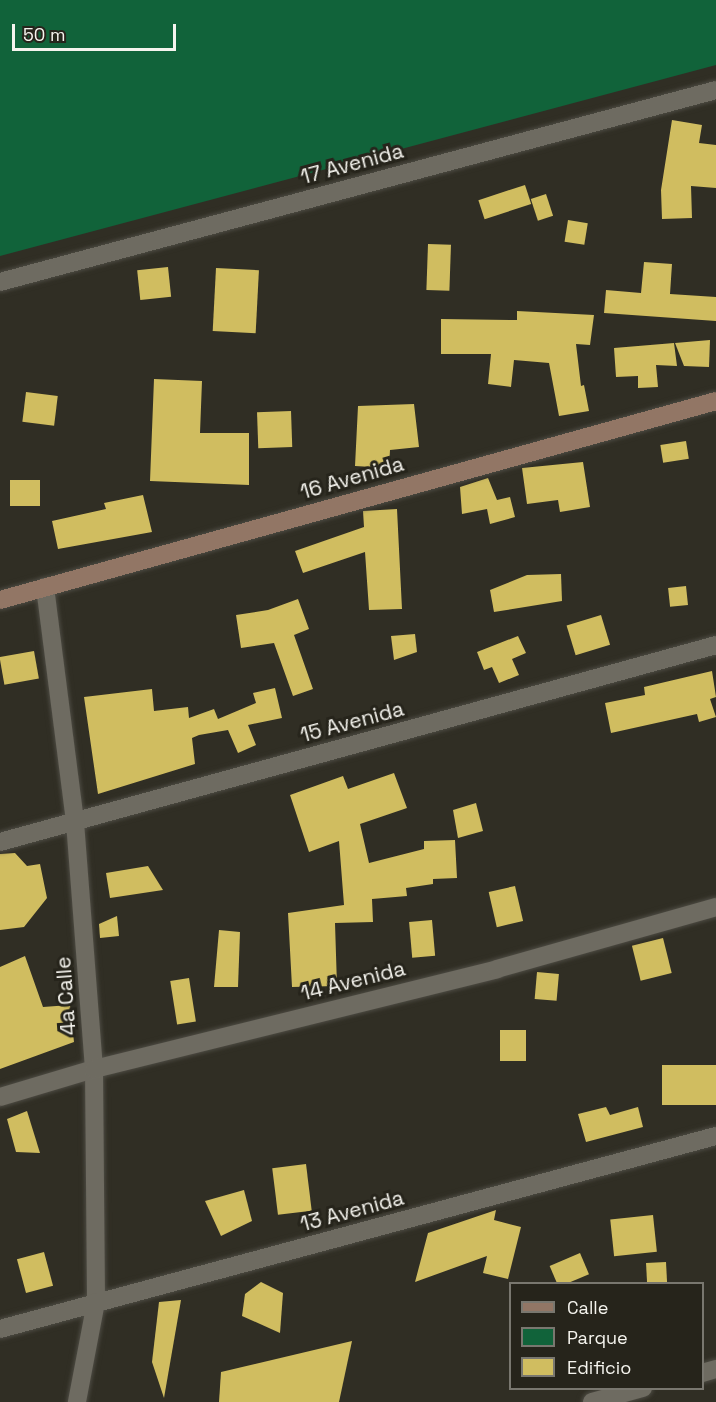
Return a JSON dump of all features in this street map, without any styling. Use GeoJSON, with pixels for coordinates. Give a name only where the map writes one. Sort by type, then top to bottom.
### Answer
{"type":"FeatureCollection","features":[{"type":"Feature","properties":{"kind":"main road","name":"16 Avenida"},"geometry":{"type":"LineString","coordinates":[[0,600],[716,400]]}},
{"type":"Feature","properties":{"kind":"street","name":"17 Avenida"},"geometry":{"type":"LineString","coordinates":[[0,282],[716,90]]}},
{"type":"Feature","properties":{"kind":"street","name":"4a Calle"},"geometry":{"type":"LineString","coordinates":[[45,587],[75,822],[94,1069],[96,1302],[77,1402]]}},
{"type":"Feature","properties":{"kind":"street","name":"15 Avenida"},"geometry":{"type":"LineString","coordinates":[[0,842],[716,645]]}},
{"type":"Feature","properties":{"kind":"street","name":"14 Avenida"},"geometry":{"type":"LineString","coordinates":[[0,1097],[94,1069],[497,969],[716,907]]}},
{"type":"Feature","properties":{"kind":"street","name":"13 Avenida"},"geometry":{"type":"LineString","coordinates":[[0,1329],[716,1136]]}},
{"type":"Feature","properties":{"kind":"street"},"geometry":{"type":"LineString","coordinates":[[592,1402],[638,1390]]}},
{"type":"Feature","properties":{"kind":"green space"},"geometry":{"type":"Polygon","coordinates":[[[0,0],[716,0],[716,65],[0,256],[0,0]]]}},
{"type":"Feature","properties":{"kind":"building"},"geometry":{"type":"Polygon","coordinates":[[[672,120],[702,125],[699,143],[716,145],[716,188],[691,186],[692,218],[662,219],[661,190],[672,120]]]}},
{"type":"Feature","properties":{"kind":"building"},"geometry":{"type":"Polygon","coordinates":[[[525,185],[531,204],[485,219],[478,200],[525,185]]]}},
{"type":"Feature","properties":{"kind":"building"},"geometry":{"type":"Polygon","coordinates":[[[546,194],[553,216],[538,221],[531,199],[546,194]]]}},
{"type":"Feature","properties":{"kind":"building"},"geometry":{"type":"Polygon","coordinates":[[[568,220],[588,223],[584,245],[565,242],[568,220]]]}},
{"type":"Feature","properties":{"kind":"building"},"geometry":{"type":"Polygon","coordinates":[[[428,244],[451,245],[449,291],[426,290],[428,244]]]}},
{"type":"Feature","properties":{"kind":"building"},"geometry":{"type":"Polygon","coordinates":[[[644,262],[672,264],[670,294],[716,297],[716,321],[604,313],[606,290],[641,293],[644,262]]]}},
{"type":"Feature","properties":{"kind":"building"},"geometry":{"type":"Polygon","coordinates":[[[168,267],[171,297],[140,300],[137,270],[168,267]]]}},
{"type":"Feature","properties":{"kind":"building"},"geometry":{"type":"Polygon","coordinates":[[[216,268],[259,270],[256,333],[213,331],[216,268]]]}},
{"type":"Feature","properties":{"kind":"building"},"geometry":{"type":"Polygon","coordinates":[[[517,311],[594,315],[590,345],[576,344],[581,386],[584,385],[589,411],[559,416],[549,363],[514,360],[511,387],[488,384],[491,354],[441,354],[441,319],[517,320],[517,311]]]}},
{"type":"Feature","properties":{"kind":"building"},"geometry":{"type":"Polygon","coordinates":[[[710,340],[709,367],[684,366],[675,343],[710,340]]]}},
{"type":"Feature","properties":{"kind":"building"},"geometry":{"type":"Polygon","coordinates":[[[674,343],[677,366],[656,365],[658,387],[638,388],[638,376],[616,377],[614,348],[674,343]]]}},
{"type":"Feature","properties":{"kind":"building"},"geometry":{"type":"Polygon","coordinates":[[[154,379],[202,381],[200,433],[249,433],[249,485],[150,481],[154,379]]]}},
{"type":"Feature","properties":{"kind":"building"},"geometry":{"type":"Polygon","coordinates":[[[26,392],[58,396],[54,426],[22,422],[26,392]]]}},
{"type":"Feature","properties":{"kind":"building"},"geometry":{"type":"Polygon","coordinates":[[[414,404],[419,447],[390,450],[389,468],[355,466],[358,406],[414,404]]]}},
{"type":"Feature","properties":{"kind":"building"},"geometry":{"type":"Polygon","coordinates":[[[291,411],[292,447],[258,448],[257,412],[291,411]]]}},
{"type":"Feature","properties":{"kind":"building"},"geometry":{"type":"Polygon","coordinates":[[[686,441],[689,459],[663,463],[660,445],[686,441]]]}},
{"type":"Feature","properties":{"kind":"building"},"geometry":{"type":"Polygon","coordinates":[[[583,462],[590,507],[560,512],[558,500],[527,504],[522,468],[583,462]]]}},
{"type":"Feature","properties":{"kind":"building"},"geometry":{"type":"Polygon","coordinates":[[[488,478],[497,500],[510,497],[515,517],[490,524],[487,509],[462,514],[460,487],[488,478]]]}},
{"type":"Feature","properties":{"kind":"building"},"geometry":{"type":"Polygon","coordinates":[[[10,480],[40,480],[40,506],[10,506],[10,480]]]}},
{"type":"Feature","properties":{"kind":"building"},"geometry":{"type":"Polygon","coordinates":[[[143,495],[152,532],[58,549],[52,521],[106,509],[104,503],[143,495]]]}},
{"type":"Feature","properties":{"kind":"building"},"geometry":{"type":"Polygon","coordinates":[[[397,509],[402,609],[369,610],[365,552],[303,573],[295,551],[364,527],[363,511],[397,509]]]}},
{"type":"Feature","properties":{"kind":"building"},"geometry":{"type":"Polygon","coordinates":[[[561,574],[562,601],[494,612],[490,590],[527,575],[561,574]]]}},
{"type":"Feature","properties":{"kind":"building"},"geometry":{"type":"Polygon","coordinates":[[[686,586],[688,605],[670,607],[668,588],[686,586]]]}},
{"type":"Feature","properties":{"kind":"building"},"geometry":{"type":"Polygon","coordinates":[[[298,599],[309,629],[294,635],[313,689],[293,696],[274,643],[241,648],[236,615],[268,610],[298,599]]]}},
{"type":"Feature","properties":{"kind":"building"},"geometry":{"type":"Polygon","coordinates":[[[601,615],[610,645],[576,655],[567,626],[601,615]]]}},
{"type":"Feature","properties":{"kind":"building"},"geometry":{"type":"Polygon","coordinates":[[[415,634],[417,652],[394,660],[391,636],[415,634]]]}},
{"type":"Feature","properties":{"kind":"building"},"geometry":{"type":"Polygon","coordinates":[[[518,636],[526,653],[512,659],[519,675],[499,683],[492,667],[484,670],[477,652],[518,636]]]}},
{"type":"Feature","properties":{"kind":"building"},"geometry":{"type":"Polygon","coordinates":[[[34,651],[39,679],[4,685],[0,657],[34,651]]]}},
{"type":"Feature","properties":{"kind":"building"},"geometry":{"type":"Polygon","coordinates":[[[712,671],[716,697],[710,699],[716,717],[699,722],[697,714],[611,733],[605,703],[645,695],[644,687],[712,671]]]}},
{"type":"Feature","properties":{"kind":"building"},"geometry":{"type":"Polygon","coordinates":[[[275,688],[282,718],[248,725],[256,745],[238,753],[228,730],[199,735],[192,738],[195,764],[98,794],[84,697],[152,689],[154,711],[188,707],[189,718],[214,709],[218,719],[256,703],[253,693],[275,688]]]}},
{"type":"Feature","properties":{"kind":"building"},"geometry":{"type":"Polygon","coordinates":[[[394,773],[407,808],[360,824],[369,863],[424,849],[424,841],[455,840],[457,878],[433,879],[433,884],[406,888],[407,896],[372,899],[373,922],[335,923],[337,986],[292,987],[288,913],[344,905],[339,841],[309,852],[290,795],[343,776],[348,789],[394,773]]]}},
{"type":"Feature","properties":{"kind":"building"},"geometry":{"type":"Polygon","coordinates":[[[476,803],[483,831],[458,838],[453,810],[476,803]]]}},
{"type":"Feature","properties":{"kind":"building"},"geometry":{"type":"Polygon","coordinates":[[[15,853],[27,866],[40,864],[47,898],[24,927],[0,930],[0,854],[15,853]]]}},
{"type":"Feature","properties":{"kind":"building"},"geometry":{"type":"Polygon","coordinates":[[[148,866],[163,890],[110,898],[106,873],[148,866]]]}},
{"type":"Feature","properties":{"kind":"building"},"geometry":{"type":"Polygon","coordinates":[[[515,886],[523,921],[497,927],[489,892],[515,886]]]}},
{"type":"Feature","properties":{"kind":"building"},"geometry":{"type":"Polygon","coordinates":[[[117,916],[119,936],[100,938],[99,924],[117,916]]]}},
{"type":"Feature","properties":{"kind":"building"},"geometry":{"type":"Polygon","coordinates":[[[432,920],[435,956],[412,958],[409,922],[432,920]]]}},
{"type":"Feature","properties":{"kind":"building"},"geometry":{"type":"Polygon","coordinates":[[[219,930],[240,932],[238,987],[214,987],[219,930]]]}},
{"type":"Feature","properties":{"kind":"building"},"geometry":{"type":"Polygon","coordinates":[[[663,938],[672,973],[641,981],[632,946],[663,938]]]}},
{"type":"Feature","properties":{"kind":"building"},"geometry":{"type":"Polygon","coordinates":[[[25,956],[43,1007],[70,1005],[74,1042],[0,1069],[0,967],[25,956]]]}},
{"type":"Feature","properties":{"kind":"building"},"geometry":{"type":"Polygon","coordinates":[[[537,972],[559,974],[557,1001],[535,999],[537,972]]]}},
{"type":"Feature","properties":{"kind":"building"},"geometry":{"type":"Polygon","coordinates":[[[189,978],[196,1021],[177,1024],[170,981],[189,978]]]}},
{"type":"Feature","properties":{"kind":"building"},"geometry":{"type":"Polygon","coordinates":[[[500,1030],[526,1030],[526,1061],[500,1061],[500,1030]]]}},
{"type":"Feature","properties":{"kind":"building"},"geometry":{"type":"Polygon","coordinates":[[[662,1065],[716,1065],[716,1105],[662,1105],[662,1065]]]}},
{"type":"Feature","properties":{"kind":"building"},"geometry":{"type":"Polygon","coordinates":[[[606,1107],[610,1115],[638,1107],[643,1127],[586,1142],[578,1114],[606,1107]]]}},
{"type":"Feature","properties":{"kind":"building"},"geometry":{"type":"Polygon","coordinates":[[[27,1111],[40,1153],[16,1152],[7,1119],[27,1111]]]}},
{"type":"Feature","properties":{"kind":"building"},"geometry":{"type":"Polygon","coordinates":[[[306,1164],[312,1211],[278,1215],[272,1168],[306,1164]]]}},
{"type":"Feature","properties":{"kind":"building"},"geometry":{"type":"Polygon","coordinates":[[[244,1190],[252,1221],[221,1236],[205,1201],[244,1190]]]}},
{"type":"Feature","properties":{"kind":"building"},"geometry":{"type":"Polygon","coordinates":[[[496,1210],[494,1220],[521,1227],[508,1279],[483,1273],[487,1256],[415,1282],[428,1233],[496,1210]]]}},
{"type":"Feature","properties":{"kind":"building"},"geometry":{"type":"Polygon","coordinates":[[[653,1215],[657,1252],[614,1256],[610,1219],[653,1215]]]}},
{"type":"Feature","properties":{"kind":"building"},"geometry":{"type":"Polygon","coordinates":[[[44,1252],[53,1286],[26,1293],[17,1259],[44,1252]]]}},
{"type":"Feature","properties":{"kind":"building"},"geometry":{"type":"Polygon","coordinates":[[[580,1253],[589,1274],[571,1282],[556,1282],[550,1266],[580,1253]]]}},
{"type":"Feature","properties":{"kind":"building"},"geometry":{"type":"Polygon","coordinates":[[[666,1262],[667,1282],[647,1282],[646,1263],[666,1262]]]}},
{"type":"Feature","properties":{"kind":"building"},"geometry":{"type":"Polygon","coordinates":[[[261,1282],[283,1293],[280,1333],[242,1316],[245,1294],[261,1282]]]}},
{"type":"Feature","properties":{"kind":"building"},"geometry":{"type":"Polygon","coordinates":[[[181,1300],[164,1398],[152,1362],[159,1302],[181,1300]]]}},
{"type":"Feature","properties":{"kind":"building"},"geometry":{"type":"Polygon","coordinates":[[[352,1341],[339,1402],[219,1402],[221,1372],[352,1341]]]}}]}
